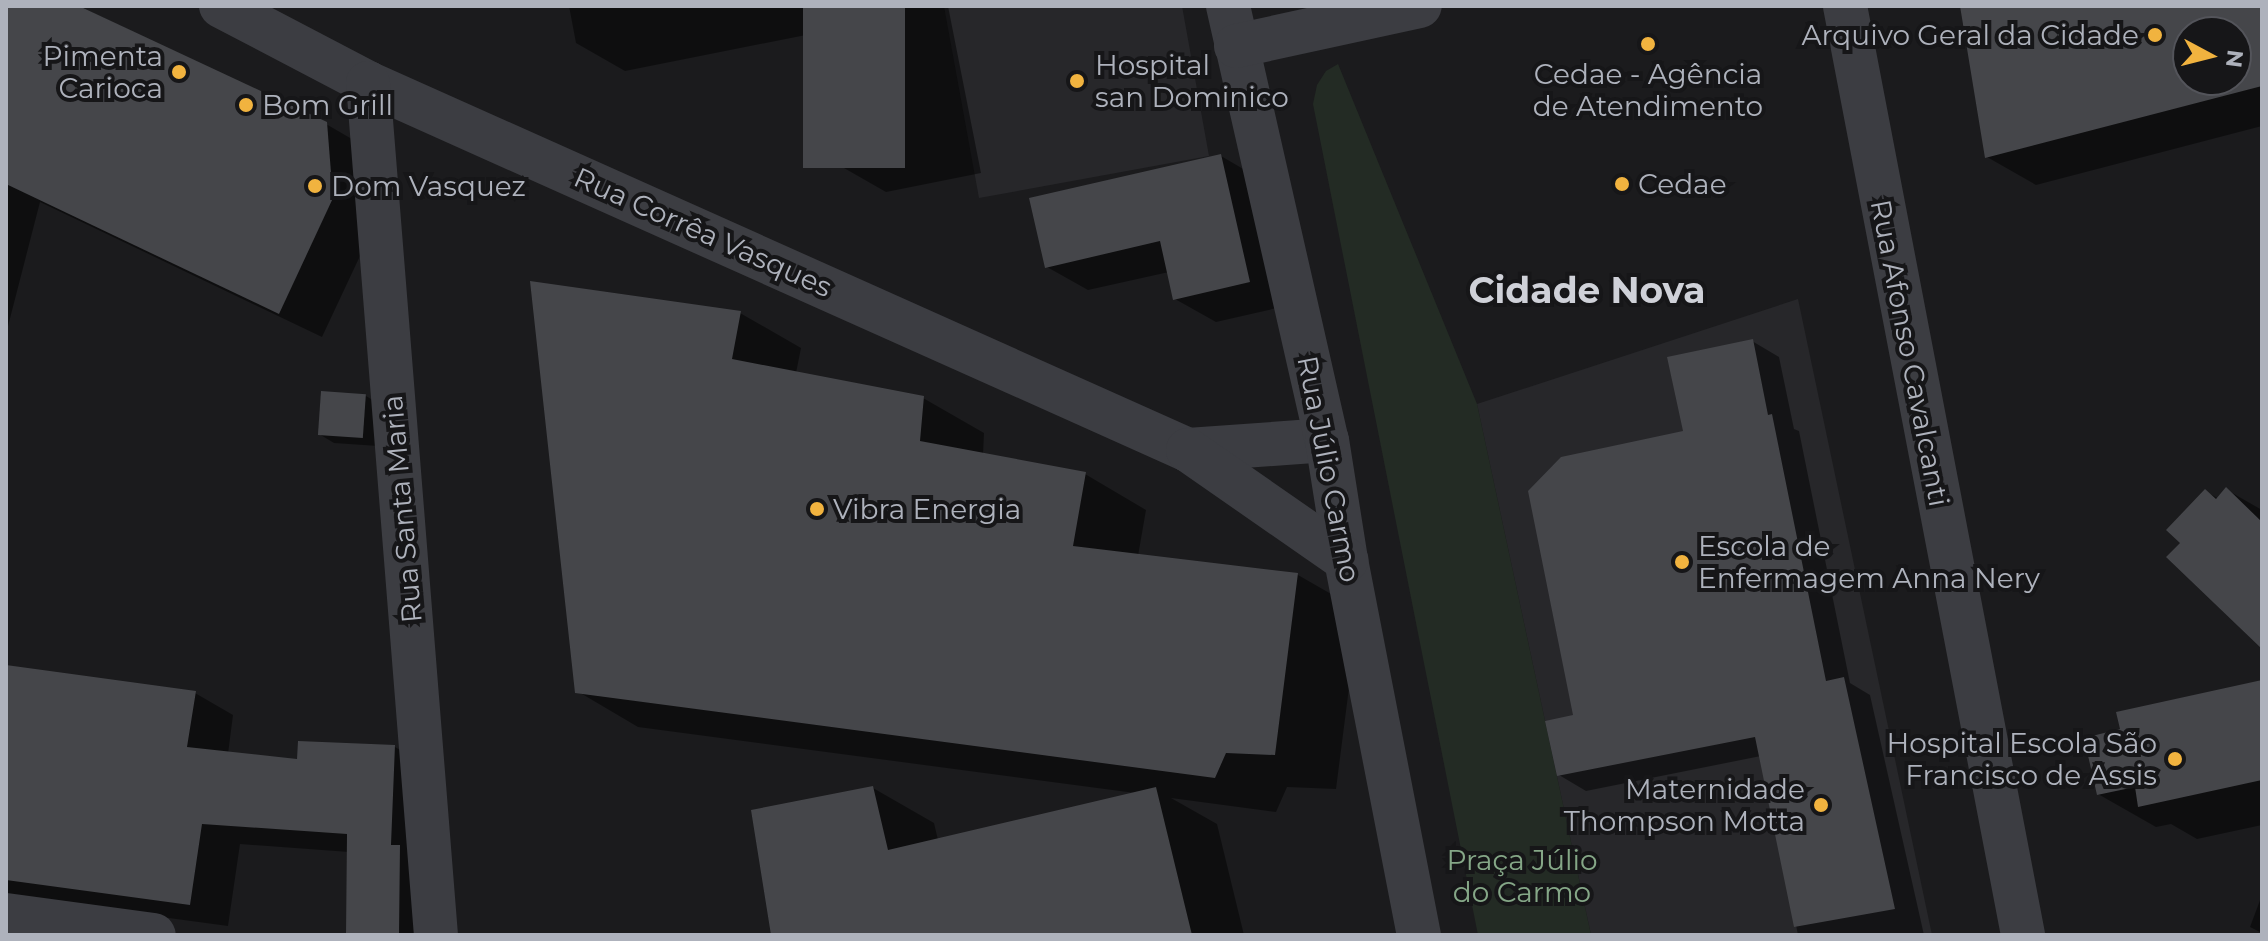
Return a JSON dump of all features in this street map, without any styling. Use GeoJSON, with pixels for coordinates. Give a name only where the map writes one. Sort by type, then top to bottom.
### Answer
{"type":"FeatureCollection","features":[{"type":"Feature","properties":{"kind":"street","name":"Rua Corrêa Vasques"},"geometry":{"type":"LineString","coordinates":[[221,6],[368,83],[1188,450],[1346,560]]}},
{"type":"Feature","properties":{"kind":"street"},"geometry":{"type":"LineString","coordinates":[[1232,26],[1420,6]]}},
{"type":"Feature","properties":{"kind":"street","name":"Rua Afonso Cavalcanti"},"geometry":{"type":"LineString","coordinates":[[1845,6],[2023,935]]}},
{"type":"Feature","properties":{"kind":"street","name":"Rua Júlio Carmo"},"geometry":{"type":"LineString","coordinates":[[1232,26],[1327,440],[1346,560],[1419,935]]}},
{"type":"Feature","properties":{"kind":"street","name":"Rua Santa Maria"},"geometry":{"type":"LineString","coordinates":[[368,83],[436,935]]}},
{"type":"Feature","properties":{"kind":"street","name":"Rua Corrêa Vasques"},"geometry":{"type":"LineString","coordinates":[[1188,450],[1327,440]]}},
{"type":"Feature","properties":{"kind":"street"},"geometry":{"type":"LineString","coordinates":[[6,915],[154,935]]}},
{"type":"Feature","properties":{"kind":"shaded area","name":"Hospital san Dominico"},"geometry":{"type":"Polygon","coordinates":[[[944,6],[1182,6],[1209,156],[979,198],[944,6]]]}},
{"type":"Feature","properties":{"kind":"shaded area","name":"Escola de Enfermagem Anna Nery"},"geometry":{"type":"Polygon","coordinates":[[[1798,299],[1932,935],[1591,935],[1477,404],[1798,299]]]}},
{"type":"Feature","properties":{"kind":"green space","name":"Praça Júlio do Carmo"},"geometry":{"type":"Polygon","coordinates":[[[1338,64],[1477,404],[1591,935],[1478,935],[1313,104],[1317,85],[1326,71],[1338,64]]]}},
{"type":"Feature","properties":{"kind":"building"},"geometry":{"type":"Polygon","coordinates":[[[6,6],[79,6],[327,122],[333,198],[279,314],[6,184],[6,6]]]}},
{"type":"Feature","properties":{"kind":"building"},"geometry":{"type":"Polygon","coordinates":[[[803,6],[905,6],[905,168],[803,168],[803,6]]]}},
{"type":"Feature","properties":{"kind":"building"},"geometry":{"type":"Polygon","coordinates":[[[1960,6],[2262,6],[2262,86],[2252,89],[2252,16],[2172,16],[2172,96],[2224,96],[1985,158],[1960,6]]]}},
{"type":"Feature","properties":{"kind":"building"},"geometry":{"type":"Polygon","coordinates":[[[1221,154],[1250,282],[1173,300],[1160,241],[1045,268],[1029,198],[1221,154]]]}},
{"type":"Feature","properties":{"kind":"building","name":"Vibra Energia"},"geometry":{"type":"Polygon","coordinates":[[[530,281],[741,311],[732,359],[924,396],[920,441],[1086,472],[1073,546],[1298,573],[1275,755],[1226,753],[1215,778],[575,693],[530,281]]]}},
{"type":"Feature","properties":{"kind":"building"},"geometry":{"type":"Polygon","coordinates":[[[1753,339],[1768,415],[1772,414],[1826,681],[1844,677],[1895,909],[1794,927],[1755,737],[1557,776],[1545,721],[1573,715],[1528,491],[1561,457],[1683,431],[1667,357],[1753,339]]]}},
{"type":"Feature","properties":{"kind":"building"},"geometry":{"type":"Polygon","coordinates":[[[321,391],[366,394],[363,438],[318,435],[321,391]]]}},
{"type":"Feature","properties":{"kind":"building"},"geometry":{"type":"Polygon","coordinates":[[[2226,487],[2262,522],[2262,649],[2166,557],[2180,543],[2166,530],[2205,489],[2216,499],[2226,487]]]}},
{"type":"Feature","properties":{"kind":"building"},"geometry":{"type":"Polygon","coordinates":[[[6,665],[196,691],[187,747],[297,759],[298,741],[395,745],[391,845],[400,845],[399,935],[346,935],[347,834],[202,824],[190,905],[6,880],[6,665]]]}},
{"type":"Feature","properties":{"kind":"building","name":"Hospital Escola São Francisco de Assis"},"geometry":{"type":"Polygon","coordinates":[[[2262,680],[2262,780],[2138,807],[2135,787],[2097,795],[2084,738],[2120,729],[2116,712],[2262,680]]]}},
{"type":"Feature","properties":{"kind":"building"},"geometry":{"type":"Polygon","coordinates":[[[873,786],[888,850],[1156,787],[1192,935],[771,935],[751,810],[873,786]]]}},
{"type":"Feature","properties":{"kind":"place","name":"Arquivo Geral da Cidade"},"geometry":{"type":"Point","coordinates":[2155,35]}},
{"type":"Feature","properties":{"kind":"place","name":"Cedae - Agência de Atendimento"},"geometry":{"type":"Point","coordinates":[1648,44]}},
{"type":"Feature","properties":{"kind":"place","name":"Pimenta Carioca"},"geometry":{"type":"Point","coordinates":[179,72]}},
{"type":"Feature","properties":{"kind":"place","name":"Hospital san Dominico"},"geometry":{"type":"Point","coordinates":[1077,81]}},
{"type":"Feature","properties":{"kind":"place","name":"Bom Grill"},"geometry":{"type":"Point","coordinates":[246,105]}},
{"type":"Feature","properties":{"kind":"place","name":"Cedae"},"geometry":{"type":"Point","coordinates":[1622,184]}},
{"type":"Feature","properties":{"kind":"place","name":"Dom Vasquez"},"geometry":{"type":"Point","coordinates":[315,186]}},
{"type":"Feature","properties":{"kind":"place","name":"Vibra Energia"},"geometry":{"type":"Point","coordinates":[817,509]}},
{"type":"Feature","properties":{"kind":"place","name":"Escola de Enfermagem Anna Nery"},"geometry":{"type":"Point","coordinates":[1682,562]}},
{"type":"Feature","properties":{"kind":"place","name":"Hospital Escola São Francisco de Assis"},"geometry":{"type":"Point","coordinates":[2175,759]}},
{"type":"Feature","properties":{"kind":"place","name":"Maternidade Thompson Motta"},"geometry":{"type":"Point","coordinates":[1821,805]}},
{"type":"Feature","properties":{"kind":"district","name":"Cidade Nova"},"geometry":{"type":"Point","coordinates":[1587,291]}}]}
